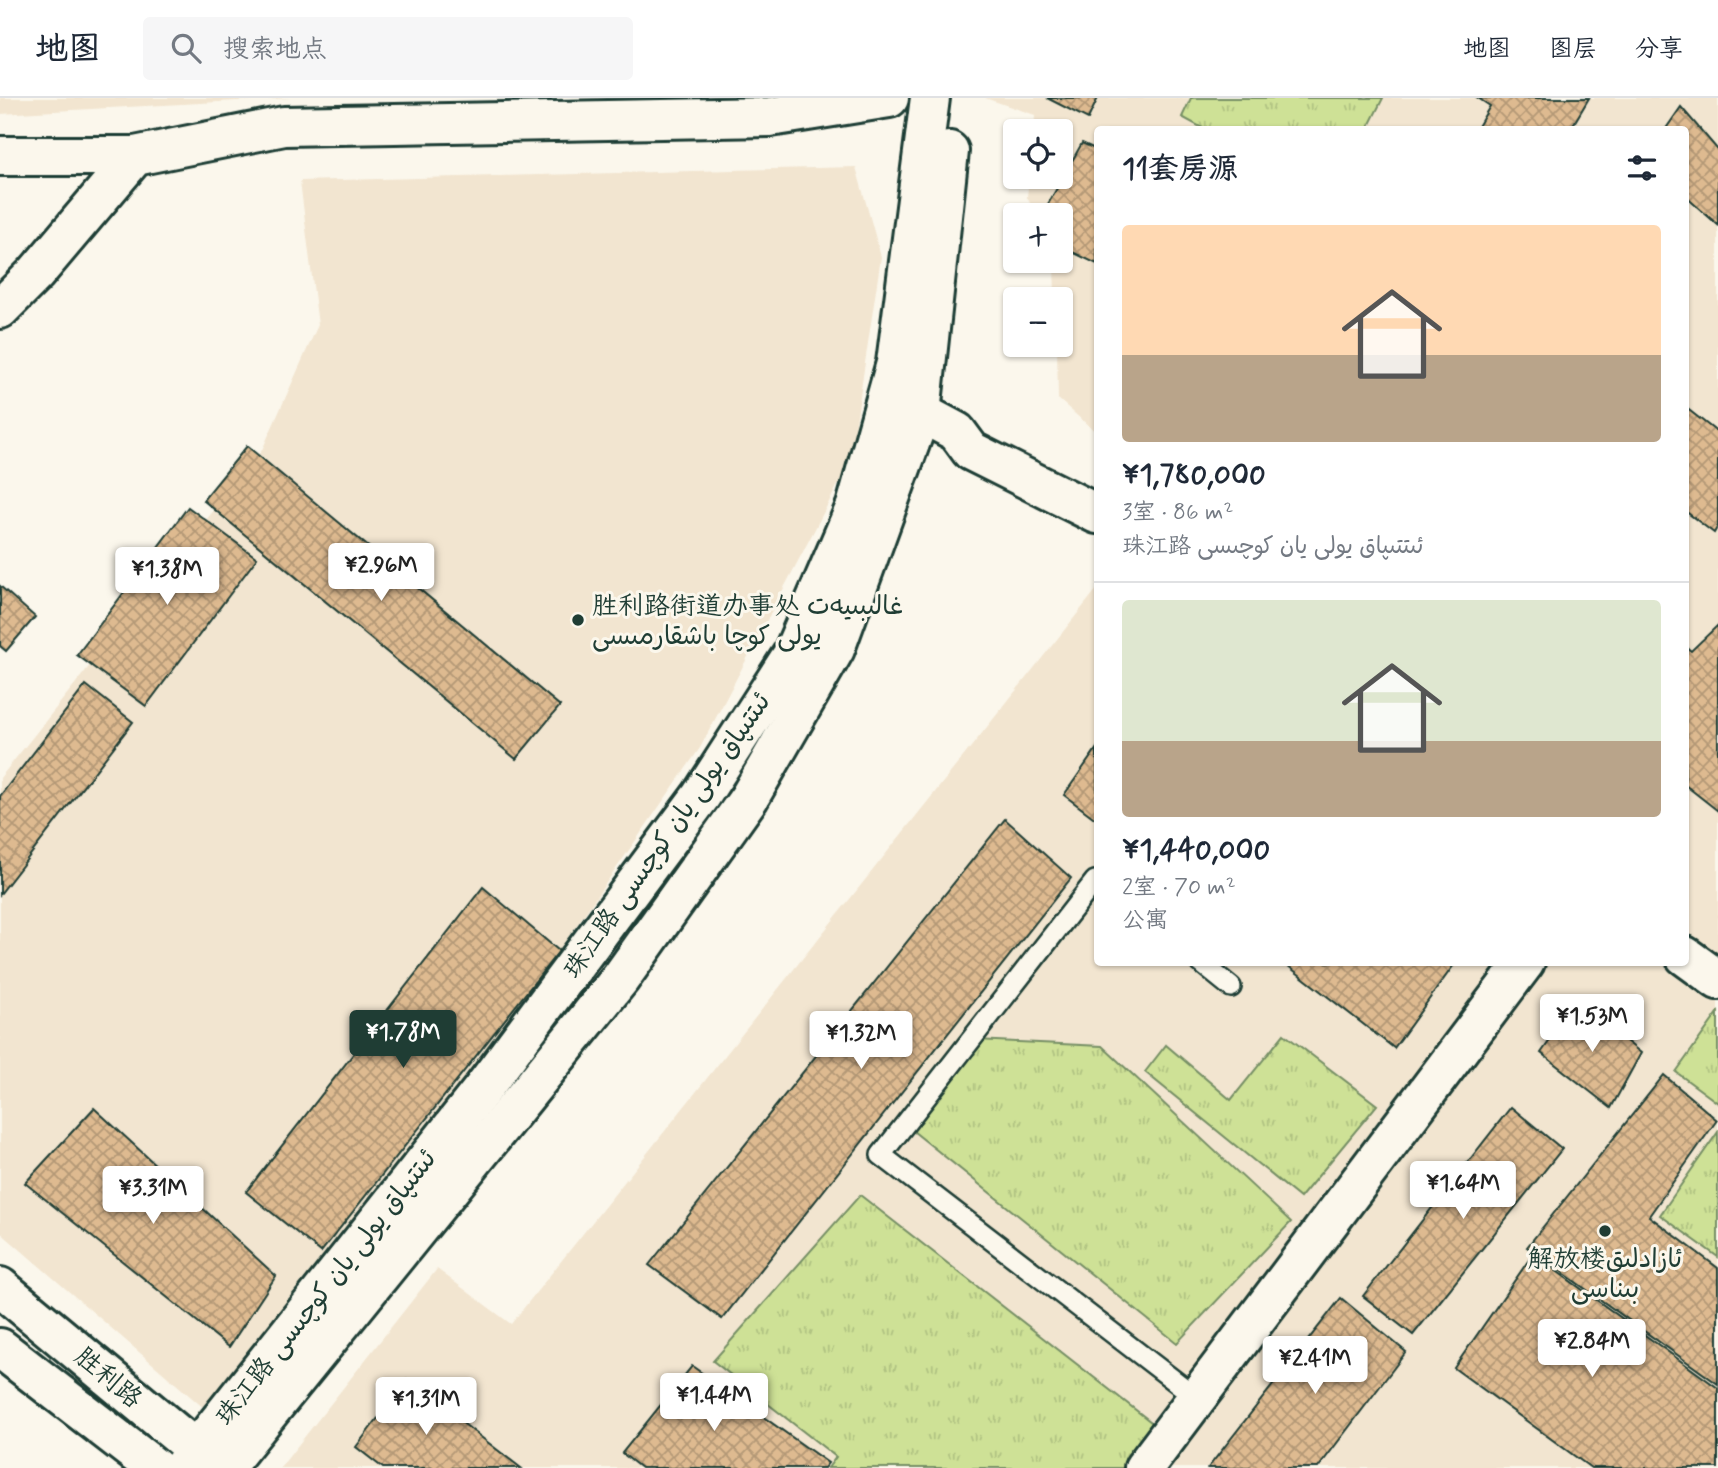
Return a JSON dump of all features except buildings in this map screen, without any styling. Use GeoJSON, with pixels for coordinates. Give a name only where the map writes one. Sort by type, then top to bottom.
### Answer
{"type":"FeatureCollection","features":[{"type":"Feature","properties":{"kind":"street"},"geometry":{"type":"LineString","coordinates":[[0,156],[135,156],[284,126],[770,117],[889,98]]}},
{"type":"Feature","properties":{"kind":"street","name":"珠江路 ئىتتىپاق يولى يان كوچىسى"},"geometry":{"type":"LineString","coordinates":[[205,1464],[701,796],[792,655],[856,506],[896,363],[930,98]]}},
{"type":"Feature","properties":{"kind":"street","name":"珠江路 ئىتتىپاق يولى يان كوچىسى"},"geometry":{"type":"LineString","coordinates":[[205,1464],[620,979],[749,798],[835,649],[894,493],[918,411],[955,98]]}},
{"type":"Feature","properties":{"kind":"street"},"geometry":{"type":"LineString","coordinates":[[0,309],[36,273],[135,156]]}},
{"type":"Feature","properties":{"kind":"street"},"geometry":{"type":"LineString","coordinates":[[918,411],[957,432],[971,451],[1094,512]]}},
{"type":"Feature","properties":{"kind":"street"},"geometry":{"type":"LineString","coordinates":[[1689,959],[1718,980]]}},
{"type":"Feature","properties":{"kind":"street"},"geometry":{"type":"LineString","coordinates":[[1144,1468],[1522,966]]}},
{"type":"Feature","properties":{"kind":"street","name":"胜利路"},"geometry":{"type":"LineString","coordinates":[[0,1287],[205,1464]]}},
{"type":"Feature","properties":{"kind":"street","name":"胜利路"},"geometry":{"type":"LineString","coordinates":[[0,1348],[155,1468]]}},
{"type":"Feature","properties":{"kind":"lane"},"geometry":{"type":"LineString","coordinates":[[1094,882],[881,1156],[1197,1398]]}},
{"type":"Feature","properties":{"kind":"lane"},"geometry":{"type":"LineString","coordinates":[[1205,966],[1231,987]]}},
{"type":"Feature","properties":{"kind":"shaded area"},"geometry":{"type":"Polygon","coordinates":[[[0,98],[291,98],[0,114],[0,98]]]}},
{"type":"Feature","properties":{"kind":"shaded area"},"geometry":{"type":"Polygon","coordinates":[[[985,98],[1718,98],[1718,1468],[280,1468],[437,1269],[511,1324],[1094,593],[1094,966],[1689,966],[1689,126],[1094,126],[1094,430],[1058,399],[1057,357],[1073,357],[1073,287],[1055,287],[1054,273],[1073,273],[1073,203],[1030,203],[1027,197],[1028,189],[1073,189],[1073,119],[1035,119],[1035,115],[985,98]]]}},
{"type":"Feature","properties":{"kind":"shaded area"},"geometry":{"type":"Polygon","coordinates":[[[856,167],[881,257],[850,462],[700,748],[227,1428],[0,1232],[0,778],[262,450],[318,325],[300,181],[856,167]]]}},
{"type":"Feature","properties":{"kind":"green space"},"geometry":{"type":"Polygon","coordinates":[[[1191,98],[1383,98],[1369,126],[1198,126],[1182,117],[1191,98]]]}},
{"type":"Feature","properties":{"kind":"green space"},"geometry":{"type":"Polygon","coordinates":[[[1718,1013],[1718,1103],[1676,1072],[1718,1013]]]}},
{"type":"Feature","properties":{"kind":"green space"},"geometry":{"type":"Polygon","coordinates":[[[1284,1034],[1377,1105],[1300,1198],[1145,1072],[1166,1045],[1231,1100],[1284,1034]]]}},
{"type":"Feature","properties":{"kind":"green space"},"geometry":{"type":"Polygon","coordinates":[[[976,1040],[1102,1046],[1291,1222],[1177,1343],[913,1131],[976,1040]]]}},
{"type":"Feature","properties":{"kind":"green space"},"geometry":{"type":"Polygon","coordinates":[[[1718,1132],[1718,1257],[1660,1215],[1718,1132]]]}},
{"type":"Feature","properties":{"kind":"green space"},"geometry":{"type":"Polygon","coordinates":[[[860,1195],[1160,1429],[1130,1468],[828,1468],[836,1457],[713,1361],[860,1195]]]}},
{"type":"Feature","properties":{"kind":"place","name":"胜利路街道办事处 غالىبىيەت يولى كوچا باشقارمىسى"},"geometry":{"type":"Point","coordinates":[578,620]}},
{"type":"Feature","properties":{"kind":"place","name":"解放楼ئازادلىق بىناسى"},"geometry":{"type":"Point","coordinates":[1605,1231]}}]}
